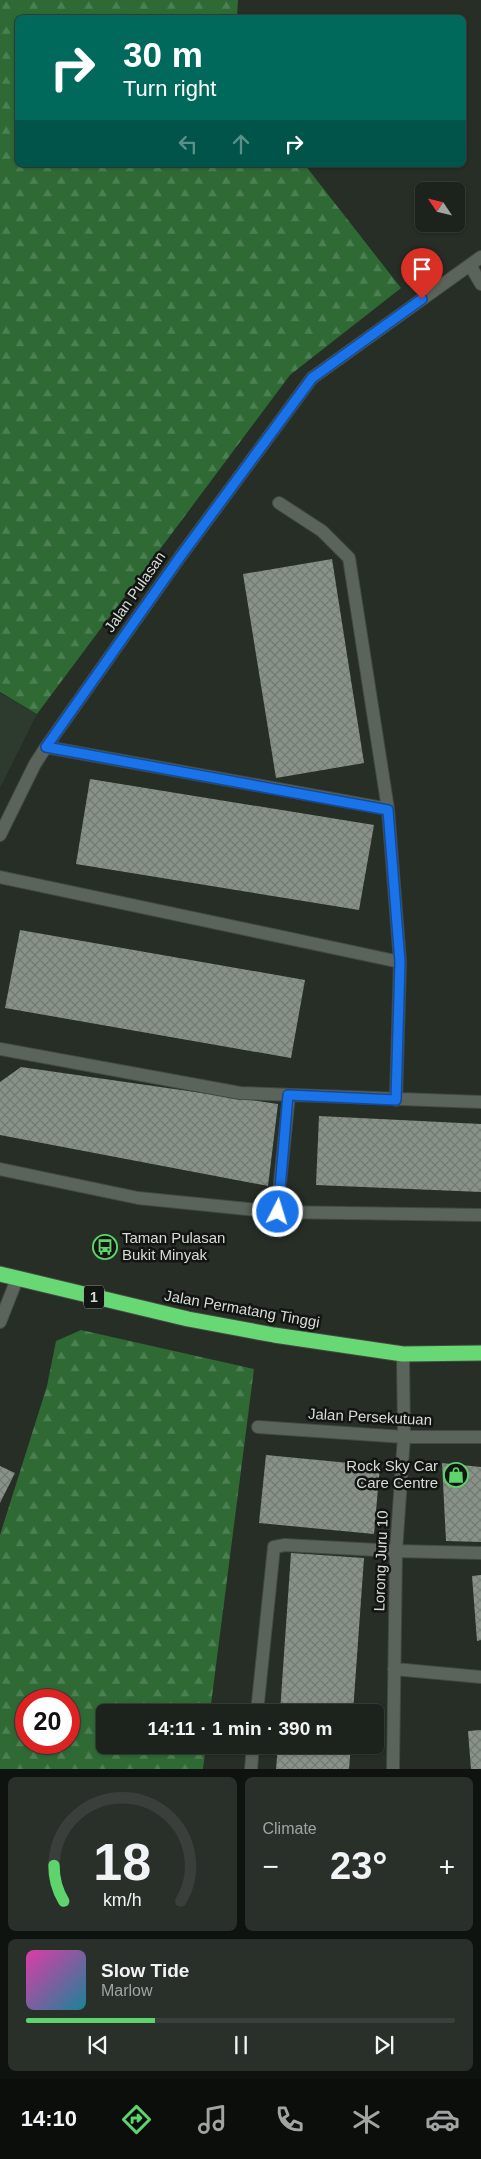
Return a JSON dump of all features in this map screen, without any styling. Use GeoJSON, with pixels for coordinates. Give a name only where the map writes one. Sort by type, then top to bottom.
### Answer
{"type":"FeatureCollection","features":[{"type":"Feature","properties":{"kind":"highway","name":"Jalan Permatang Tinggi"},"geometry":{"type":"LineString","coordinates":[[0,1274],[188,1319],[274,1335],[403,1354],[481,1353]]}},
{"type":"Feature","properties":{"kind":"street","name":"Jalan Pulasan"},"geometry":{"type":"LineString","coordinates":[[0,835],[35,764],[46,747],[180,557],[312,378],[481,257]]}},
{"type":"Feature","properties":{"kind":"street"},"geometry":{"type":"LineString","coordinates":[[470,266],[481,284]]}},
{"type":"Feature","properties":{"kind":"street"},"geometry":{"type":"LineString","coordinates":[[279,503],[322,531],[349,558],[388,810],[400,962],[396,1100]]}},
{"type":"Feature","properties":{"kind":"street"},"geometry":{"type":"LineString","coordinates":[[46,747],[388,810]]}},
{"type":"Feature","properties":{"kind":"street"},"geometry":{"type":"LineString","coordinates":[[0,877],[400,962]]}},
{"type":"Feature","properties":{"kind":"street"},"geometry":{"type":"LineString","coordinates":[[0,1049],[240,1093],[481,1102]]}},
{"type":"Feature","properties":{"kind":"street"},"geometry":{"type":"LineString","coordinates":[[278,1212],[288,1095]]}},
{"type":"Feature","properties":{"kind":"street"},"geometry":{"type":"LineString","coordinates":[[0,1169],[138,1198],[278,1212],[481,1216]]}},
{"type":"Feature","properties":{"kind":"street"},"geometry":{"type":"LineString","coordinates":[[0,1322],[17,1279]]}},
{"type":"Feature","properties":{"kind":"street","name":"Lorong Juru 10"},"geometry":{"type":"LineString","coordinates":[[394,1769],[396,1551],[404,1437],[403,1354]]}},
{"type":"Feature","properties":{"kind":"street","name":"Jalan Persekutuan"},"geometry":{"type":"LineString","coordinates":[[258,1426],[404,1437],[481,1437]]}},
{"type":"Feature","properties":{"kind":"street"},"geometry":{"type":"LineString","coordinates":[[257,1704],[274,1547],[286,1545],[481,1553]]}},
{"type":"Feature","properties":{"kind":"street"},"geometry":{"type":"LineString","coordinates":[[394,1669],[481,1677]]}},
{"type":"Feature","properties":{"kind":"street"},"geometry":{"type":"LineString","coordinates":[[251,1769],[252,1754]]}},
{"type":"Feature","properties":{"kind":"shaded area"},"geometry":{"type":"Polygon","coordinates":[[[0,693],[37,714],[0,788],[0,693]]]}},
{"type":"Feature","properties":{"kind":"green space"},"geometry":{"type":"Polygon","coordinates":[[[0,0],[238,0],[237,15],[15,15],[15,167],[307,167],[401,288],[290,375],[37,714],[0,692],[0,0]]]}},
{"type":"Feature","properties":{"kind":"green space"},"geometry":{"type":"Polygon","coordinates":[[[81,1330],[254,1369],[211,1704],[96,1704],[96,1754],[205,1754],[203,1769],[0,1769],[0,1535],[47,1386],[56,1341],[81,1330]]]}},
{"type":"Feature","properties":{"kind":"building"},"geometry":{"type":"Polygon","coordinates":[[[332,559],[364,763],[276,778],[243,574],[332,559]]]}},
{"type":"Feature","properties":{"kind":"building"},"geometry":{"type":"Polygon","coordinates":[[[90,779],[374,825],[359,910],[76,864],[90,779]]]}},
{"type":"Feature","properties":{"kind":"building"},"geometry":{"type":"Polygon","coordinates":[[[20,930],[305,980],[291,1058],[5,1008],[20,930]]]}},
{"type":"Feature","properties":{"kind":"building"},"geometry":{"type":"Polygon","coordinates":[[[21,1067],[278,1104],[268,1186],[0,1135],[0,1082],[21,1067]]]}},
{"type":"Feature","properties":{"kind":"building"},"geometry":{"type":"Polygon","coordinates":[[[319,1116],[481,1124],[481,1192],[316,1185],[319,1116]]]}},
{"type":"Feature","properties":{"kind":"building"},"geometry":{"type":"Polygon","coordinates":[[[266,1455],[380,1466],[374,1534],[259,1523],[266,1455]]]}},
{"type":"Feature","properties":{"kind":"building"},"geometry":{"type":"Polygon","coordinates":[[[442,1463],[481,1467],[481,1542],[446,1541],[442,1463]]]}},
{"type":"Feature","properties":{"kind":"building"},"geometry":{"type":"Polygon","coordinates":[[[0,1466],[15,1473],[0,1503],[0,1466]]]}},
{"type":"Feature","properties":{"kind":"building"},"geometry":{"type":"Polygon","coordinates":[[[291,1553],[364,1558],[354,1704],[281,1704],[291,1553]]]}},
{"type":"Feature","properties":{"kind":"building"},"geometry":{"type":"Polygon","coordinates":[[[481,1575],[481,1640],[477,1641],[472,1576],[481,1575]]]}},
{"type":"Feature","properties":{"kind":"building"},"geometry":{"type":"Polygon","coordinates":[[[481,1730],[481,1769],[471,1769],[468,1731],[481,1730]]]}},
{"type":"Feature","properties":{"kind":"building"},"geometry":{"type":"Polygon","coordinates":[[[277,1754],[350,1754],[349,1769],[276,1769],[277,1754]]]}},
{"type":"Feature","properties":{"kind":"place","name":"Taman Pulasan Bukit Minyak"},"geometry":{"type":"Point","coordinates":[105,1247]}},
{"type":"Feature","properties":{"kind":"place","name":"Rock Sky Car Care Centre"},"geometry":{"type":"Point","coordinates":[456,1475]}},
{"type":"Feature","properties":{"kind":"route"},"geometry":{"type":"LineString","coordinates":[[278,1212],[288,1095],[396,1100],[400,962],[388,810],[46,747],[180,557],[312,378],[422,299]]}}]}
